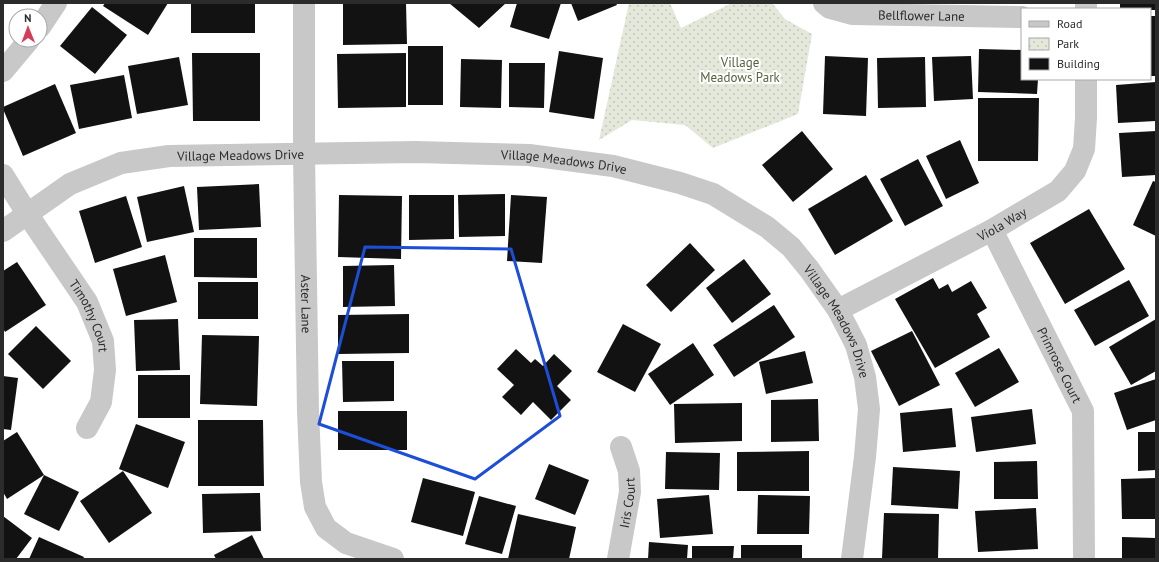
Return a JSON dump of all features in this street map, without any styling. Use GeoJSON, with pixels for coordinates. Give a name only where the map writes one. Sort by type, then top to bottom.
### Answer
{"type":"FeatureCollection","features":[{"type":"Feature","properties":{"kind":"street"},"geometry":{"type":"LineString","coordinates":[[48,15],[56,3]]}},
{"type":"Feature","properties":{"kind":"street","name":"Aster Lane"},"geometry":{"type":"LineString","coordinates":[[304,3],[304,154],[308,411],[311,482],[315,507],[326,528],[346,542],[393,559]]}},
{"type":"Feature","properties":{"kind":"street","name":"Bellflower Lane"},"geometry":{"type":"LineString","coordinates":[[824,3],[830,8],[852,14],[1021,17]]}},
{"type":"Feature","properties":{"kind":"street"},"geometry":{"type":"LineString","coordinates":[[3,71],[22,48]]}},
{"type":"Feature","properties":{"kind":"street","name":"Viola Way"},"geometry":{"type":"LineString","coordinates":[[838,310],[992,230],[1058,191],[1075,171],[1084,149],[1086,80]]}},
{"type":"Feature","properties":{"kind":"street","name":"Village Meadows Drive"},"geometry":{"type":"LineString","coordinates":[[3,231],[28,215],[70,184],[121,163],[169,156],[416,152],[529,155],[613,166],[680,183],[714,194],[767,227],[791,247],[809,269],[838,310],[856,345],[865,377],[869,409],[865,457],[852,559]]}},
{"type":"Feature","properties":{"kind":"street"},"geometry":{"type":"LineString","coordinates":[[3,175],[28,215]]}},
{"type":"Feature","properties":{"kind":"street","name":"Timothy Court"},"geometry":{"type":"LineString","coordinates":[[28,215],[87,302],[103,341],[105,370],[101,402],[87,428]]}},
{"type":"Feature","properties":{"kind":"street","name":"Primrose Court"},"geometry":{"type":"LineString","coordinates":[[992,230],[1083,411],[1084,559]]}},
{"type":"Feature","properties":{"kind":"street","name":"Iris Court"},"geometry":{"type":"LineString","coordinates":[[618,559],[630,492],[629,471],[621,447]]}},
{"type":"Feature","properties":{"kind":"highlighted area"},"geometry":{"type":"Polygon","coordinates":[[[365,247],[511,249],[560,416],[475,479],[319,424],[365,247]]]}},
{"type":"Feature","properties":{"kind":"green space","name":"Village Meadows Park"},"geometry":{"type":"Polygon","coordinates":[[[629,3],[670,3],[681,28],[732,3],[772,3],[785,19],[812,34],[798,114],[713,148],[685,125],[632,120],[599,140],[629,3]]]}},
{"type":"Feature","properties":{"kind":"building"},"geometry":{"type":"Polygon","coordinates":[[[105,3],[168,3],[148,35],[103,6],[105,3]]]}},
{"type":"Feature","properties":{"kind":"building"},"geometry":{"type":"Polygon","coordinates":[[[191,3],[255,3],[255,33],[191,33],[191,3]]]}},
{"type":"Feature","properties":{"kind":"building"},"geometry":{"type":"Polygon","coordinates":[[[343,3],[406,3],[407,44],[343,45],[343,3]]]}},
{"type":"Feature","properties":{"kind":"building"},"geometry":{"type":"Polygon","coordinates":[[[449,3],[506,3],[479,28],[449,3]]]}},
{"type":"Feature","properties":{"kind":"building"},"geometry":{"type":"Polygon","coordinates":[[[517,3],[561,3],[549,39],[510,27],[517,3]]]}},
{"type":"Feature","properties":{"kind":"building"},"geometry":{"type":"Polygon","coordinates":[[[571,3],[616,3],[617,5],[578,21],[571,3]]]}},
{"type":"Feature","properties":{"kind":"building"},"geometry":{"type":"Polygon","coordinates":[[[1120,3],[1156,3],[1156,10],[1151,10],[1151,8],[1120,8],[1120,3]]]}},
{"type":"Feature","properties":{"kind":"building"},"geometry":{"type":"Polygon","coordinates":[[[92,7],[127,35],[95,74],[60,46],[92,7]]]}},
{"type":"Feature","properties":{"kind":"building"},"geometry":{"type":"Polygon","coordinates":[[[1151,16],[1156,16],[1156,76],[1151,76],[1151,16]]]}},
{"type":"Feature","properties":{"kind":"building"},"geometry":{"type":"Polygon","coordinates":[[[408,46],[443,46],[443,105],[408,105],[408,46]]]}},
{"type":"Feature","properties":{"kind":"building"},"geometry":{"type":"Polygon","coordinates":[[[979,49],[1021,50],[1021,80],[1038,80],[1037,94],[978,92],[979,49]]]}},
{"type":"Feature","properties":{"kind":"building"},"geometry":{"type":"Polygon","coordinates":[[[559,51],[603,58],[594,119],[549,112],[559,51]]]}},
{"type":"Feature","properties":{"kind":"building"},"geometry":{"type":"Polygon","coordinates":[[[192,53],[260,53],[260,121],[193,121],[192,53]]]}},
{"type":"Feature","properties":{"kind":"building"},"geometry":{"type":"Polygon","coordinates":[[[406,53],[406,107],[338,108],[337,54],[406,53]]]}},
{"type":"Feature","properties":{"kind":"building"},"geometry":{"type":"Polygon","coordinates":[[[825,56],[868,58],[866,116],[823,114],[825,56]]]}},
{"type":"Feature","properties":{"kind":"building"},"geometry":{"type":"Polygon","coordinates":[[[971,56],[973,99],[934,101],[932,57],[971,56]]]}},
{"type":"Feature","properties":{"kind":"building"},"geometry":{"type":"Polygon","coordinates":[[[179,57],[188,105],[137,114],[128,66],[179,57]]]}},
{"type":"Feature","properties":{"kind":"building"},"geometry":{"type":"Polygon","coordinates":[[[925,57],[926,107],[878,108],[877,58],[925,57]]]}},
{"type":"Feature","properties":{"kind":"building"},"geometry":{"type":"Polygon","coordinates":[[[461,59],[502,60],[501,108],[460,107],[461,59]]]}},
{"type":"Feature","properties":{"kind":"building"},"geometry":{"type":"Polygon","coordinates":[[[509,63],[545,63],[544,108],[509,107],[509,63]]]}},
{"type":"Feature","properties":{"kind":"building"},"geometry":{"type":"Polygon","coordinates":[[[124,75],[132,118],[79,129],[70,85],[124,75]]]}},
{"type":"Feature","properties":{"kind":"building"},"geometry":{"type":"Polygon","coordinates":[[[1156,82],[1156,121],[1118,123],[1116,85],[1156,82]]]}},
{"type":"Feature","properties":{"kind":"building"},"geometry":{"type":"Polygon","coordinates":[[[55,84],[76,133],[23,156],[3,107],[55,84]]]}},
{"type":"Feature","properties":{"kind":"building"},"geometry":{"type":"Polygon","coordinates":[[[978,98],[1039,98],[1038,161],[978,161],[978,98]]]}},
{"type":"Feature","properties":{"kind":"building"},"geometry":{"type":"Polygon","coordinates":[[[802,131],[833,169],[793,202],[762,165],[802,131]]]}},
{"type":"Feature","properties":{"kind":"building"},"geometry":{"type":"Polygon","coordinates":[[[1156,131],[1156,175],[1122,177],[1119,133],[1156,131]]]}},
{"type":"Feature","properties":{"kind":"building"},"geometry":{"type":"Polygon","coordinates":[[[960,140],[979,183],[946,199],[926,156],[960,140]]]}},
{"type":"Feature","properties":{"kind":"building"},"geometry":{"type":"Polygon","coordinates":[[[918,159],[943,206],[905,226],[880,179],[918,159]]]}},
{"type":"Feature","properties":{"kind":"building"},"geometry":{"type":"Polygon","coordinates":[[[866,175],[893,221],[835,255],[808,209],[866,175]]]}},
{"type":"Feature","properties":{"kind":"building"},"geometry":{"type":"Polygon","coordinates":[[[1153,181],[1156,182],[1156,236],[1133,225],[1153,181]]]}},
{"type":"Feature","properties":{"kind":"building"},"geometry":{"type":"Polygon","coordinates":[[[259,184],[261,227],[199,230],[197,187],[259,184]]]}},
{"type":"Feature","properties":{"kind":"building"},"geometry":{"type":"Polygon","coordinates":[[[184,186],[194,232],[147,242],[137,197],[184,186]]]}},
{"type":"Feature","properties":{"kind":"building"},"geometry":{"type":"Polygon","coordinates":[[[505,194],[505,236],[459,237],[458,195],[505,194]]]}},
{"type":"Feature","properties":{"kind":"building"},"geometry":{"type":"Polygon","coordinates":[[[339,195],[402,196],[401,259],[338,257],[339,195]]]}},
{"type":"Feature","properties":{"kind":"building"},"geometry":{"type":"Polygon","coordinates":[[[409,195],[454,195],[454,239],[409,240],[409,195]]]}},
{"type":"Feature","properties":{"kind":"building"},"geometry":{"type":"Polygon","coordinates":[[[511,195],[547,197],[542,263],[507,261],[511,195]]]}},
{"type":"Feature","properties":{"kind":"building"},"geometry":{"type":"Polygon","coordinates":[[[126,196],[142,247],[95,263],[79,211],[126,196]]]}},
{"type":"Feature","properties":{"kind":"building"},"geometry":{"type":"Polygon","coordinates":[[[1089,209],[1125,269],[1065,304],[1030,243],[1089,209]]]}},
{"type":"Feature","properties":{"kind":"building"},"geometry":{"type":"Polygon","coordinates":[[[194,238],[257,238],[257,278],[194,277],[194,238]]]}},
{"type":"Feature","properties":{"kind":"building"},"geometry":{"type":"Polygon","coordinates":[[[690,243],[715,270],[671,312],[646,285],[690,243]]]}},
{"type":"Feature","properties":{"kind":"building"},"geometry":{"type":"Polygon","coordinates":[[[165,255],[177,302],[126,316],[113,269],[165,255]]]}},
{"type":"Feature","properties":{"kind":"building"},"geometry":{"type":"Polygon","coordinates":[[[744,259],[771,294],[732,323],[706,288],[744,259]]]}},
{"type":"Feature","properties":{"kind":"building"},"geometry":{"type":"Polygon","coordinates":[[[17,262],[46,305],[5,332],[3,328],[3,271],[17,262]]]}},
{"type":"Feature","properties":{"kind":"building"},"geometry":{"type":"Polygon","coordinates":[[[394,265],[395,306],[343,307],[343,266],[394,265]]]}},
{"type":"Feature","properties":{"kind":"building"},"geometry":{"type":"Polygon","coordinates":[[[933,278],[939,289],[948,284],[952,292],[971,281],[987,308],[977,314],[990,337],[935,368],[895,299],[933,278]]]}},
{"type":"Feature","properties":{"kind":"building"},"geometry":{"type":"Polygon","coordinates":[[[1129,280],[1149,316],[1095,346],[1074,310],[1129,280]]]}},
{"type":"Feature","properties":{"kind":"building"},"geometry":{"type":"Polygon","coordinates":[[[198,282],[258,282],[258,319],[198,319],[198,282]]]}},
{"type":"Feature","properties":{"kind":"building"},"geometry":{"type":"Polygon","coordinates":[[[774,305],[795,337],[734,377],[713,345],[774,305]]]}},
{"type":"Feature","properties":{"kind":"building"},"geometry":{"type":"Polygon","coordinates":[[[409,314],[409,353],[338,354],[338,315],[409,314]]]}},
{"type":"Feature","properties":{"kind":"building"},"geometry":{"type":"Polygon","coordinates":[[[178,319],[180,370],[136,371],[134,320],[178,319]]]}},
{"type":"Feature","properties":{"kind":"building"},"geometry":{"type":"Polygon","coordinates":[[[1156,319],[1156,371],[1131,385],[1109,347],[1156,319]]]}},
{"type":"Feature","properties":{"kind":"building"},"geometry":{"type":"Polygon","coordinates":[[[623,324],[661,344],[635,392],[597,372],[623,324]]]}},
{"type":"Feature","properties":{"kind":"building"},"geometry":{"type":"Polygon","coordinates":[[[36,326],[71,361],[43,389],[8,354],[36,326]]]}},
{"type":"Feature","properties":{"kind":"building"},"geometry":{"type":"Polygon","coordinates":[[[912,331],[940,385],[899,406],[871,351],[912,331]]]}},
{"type":"Feature","properties":{"kind":"building"},"geometry":{"type":"Polygon","coordinates":[[[202,335],[259,336],[257,406],[200,404],[202,335]]]}},
{"type":"Feature","properties":{"kind":"building"},"geometry":{"type":"Polygon","coordinates":[[[693,343],[714,375],[670,405],[648,374],[693,343]]]}},
{"type":"Feature","properties":{"kind":"building"},"geometry":{"type":"Polygon","coordinates":[[[999,348],[1019,382],[975,407],[955,373],[999,348]]]}},
{"type":"Feature","properties":{"kind":"building"},"geometry":{"type":"Polygon","coordinates":[[[516,349],[531,363],[535,359],[543,366],[554,354],[572,371],[557,386],[571,400],[551,420],[533,402],[521,415],[502,397],[514,385],[497,369],[516,349]]]}},
{"type":"Feature","properties":{"kind":"building"},"geometry":{"type":"Polygon","coordinates":[[[805,351],[813,383],[766,394],[759,362],[805,351]]]}},
{"type":"Feature","properties":{"kind":"building"},"geometry":{"type":"Polygon","coordinates":[[[342,361],[394,361],[394,401],[343,402],[342,361]]]}},
{"type":"Feature","properties":{"kind":"building"},"geometry":{"type":"Polygon","coordinates":[[[138,375],[190,375],[190,418],[138,418],[138,375]]]}},
{"type":"Feature","properties":{"kind":"building"},"geometry":{"type":"Polygon","coordinates":[[[3,376],[18,378],[11,430],[3,429],[3,376]]]}},
{"type":"Feature","properties":{"kind":"building"},"geometry":{"type":"Polygon","coordinates":[[[1156,379],[1156,420],[1127,430],[1114,393],[1156,379]]]}},
{"type":"Feature","properties":{"kind":"building"},"geometry":{"type":"Polygon","coordinates":[[[818,399],[819,441],[771,442],[771,400],[818,399]]]}},
{"type":"Feature","properties":{"kind":"building"},"geometry":{"type":"Polygon","coordinates":[[[742,403],[742,441],[675,443],[674,404],[742,403]]]}},
{"type":"Feature","properties":{"kind":"building"},"geometry":{"type":"Polygon","coordinates":[[[952,408],[956,447],[903,452],[900,413],[952,408]]]}},
{"type":"Feature","properties":{"kind":"building"},"geometry":{"type":"Polygon","coordinates":[[[1032,409],[1036,444],[976,452],[971,417],[1032,409]]]}},
{"type":"Feature","properties":{"kind":"building"},"geometry":{"type":"Polygon","coordinates":[[[338,411],[407,411],[407,450],[338,450],[338,411]]]}},
{"type":"Feature","properties":{"kind":"building"},"geometry":{"type":"Polygon","coordinates":[[[198,420],[263,420],[264,486],[198,486],[198,420]]]}},
{"type":"Feature","properties":{"kind":"building"},"geometry":{"type":"Polygon","coordinates":[[[136,424],[185,442],[168,488],[119,469],[136,424]]]}},
{"type":"Feature","properties":{"kind":"building"},"geometry":{"type":"Polygon","coordinates":[[[17,432],[44,475],[7,499],[3,492],[3,441],[17,432]]]}},
{"type":"Feature","properties":{"kind":"building"},"geometry":{"type":"Polygon","coordinates":[[[1138,432],[1156,432],[1156,470],[1138,471],[1138,432]]]}},
{"type":"Feature","properties":{"kind":"building"},"geometry":{"type":"Polygon","coordinates":[[[809,451],[809,491],[737,491],[737,452],[809,451]]]}},
{"type":"Feature","properties":{"kind":"building"},"geometry":{"type":"Polygon","coordinates":[[[666,452],[720,453],[719,490],[665,489],[666,452]]]}},
{"type":"Feature","properties":{"kind":"building"},"geometry":{"type":"Polygon","coordinates":[[[1037,461],[1038,499],[994,499],[994,462],[1037,461]]]}},
{"type":"Feature","properties":{"kind":"building"},"geometry":{"type":"Polygon","coordinates":[[[549,464],[589,480],[575,515],[535,499],[549,464]]]}},
{"type":"Feature","properties":{"kind":"building"},"geometry":{"type":"Polygon","coordinates":[[[893,467],[960,471],[958,509],[891,505],[893,467]]]}},
{"type":"Feature","properties":{"kind":"building"},"geometry":{"type":"Polygon","coordinates":[[[123,471],[152,513],[109,543],[80,501],[123,471]]]}},
{"type":"Feature","properties":{"kind":"building"},"geometry":{"type":"Polygon","coordinates":[[[44,475],[79,492],[59,531],[24,514],[44,475]]]}},
{"type":"Feature","properties":{"kind":"building"},"geometry":{"type":"Polygon","coordinates":[[[423,478],[475,492],[463,536],[411,522],[423,478]]]}},
{"type":"Feature","properties":{"kind":"building"},"geometry":{"type":"Polygon","coordinates":[[[1156,478],[1156,519],[1122,519],[1121,479],[1156,478]]]}},
{"type":"Feature","properties":{"kind":"building"},"geometry":{"type":"Polygon","coordinates":[[[260,493],[261,531],[203,533],[202,494],[260,493]]]}},
{"type":"Feature","properties":{"kind":"building"},"geometry":{"type":"Polygon","coordinates":[[[709,495],[713,534],[660,538],[657,499],[709,495]]]}},
{"type":"Feature","properties":{"kind":"building"},"geometry":{"type":"Polygon","coordinates":[[[758,495],[810,496],[809,534],[757,534],[758,495]]]}},
{"type":"Feature","properties":{"kind":"building"},"geometry":{"type":"Polygon","coordinates":[[[479,496],[516,506],[502,554],[465,544],[479,496]]]}},
{"type":"Feature","properties":{"kind":"building"},"geometry":{"type":"Polygon","coordinates":[[[1036,508],[1038,549],[978,552],[975,511],[1036,508]]]}},
{"type":"Feature","properties":{"kind":"building"},"geometry":{"type":"Polygon","coordinates":[[[884,513],[939,514],[938,559],[882,558],[884,513]]]}},
{"type":"Feature","properties":{"kind":"building"},"geometry":{"type":"Polygon","coordinates":[[[518,514],[576,527],[569,559],[508,559],[518,514]]]}},
{"type":"Feature","properties":{"kind":"building"},"geometry":{"type":"Polygon","coordinates":[[[3,516],[32,538],[16,559],[3,559],[3,516]]]}},
{"type":"Feature","properties":{"kind":"building"},"geometry":{"type":"Polygon","coordinates":[[[252,535],[264,559],[216,559],[214,555],[252,535]]]}},
{"type":"Feature","properties":{"kind":"building"},"geometry":{"type":"Polygon","coordinates":[[[39,537],[84,557],[83,559],[29,559],[39,537]]]}},
{"type":"Feature","properties":{"kind":"building"},"geometry":{"type":"Polygon","coordinates":[[[1122,537],[1156,538],[1156,559],[1122,559],[1122,537]]]}},
{"type":"Feature","properties":{"kind":"building"},"geometry":{"type":"Polygon","coordinates":[[[649,542],[688,545],[687,559],[648,559],[649,542]]]}},
{"type":"Feature","properties":{"kind":"building"},"geometry":{"type":"Polygon","coordinates":[[[741,545],[802,545],[802,559],[741,559],[741,545]]]}},
{"type":"Feature","properties":{"kind":"building"},"geometry":{"type":"Polygon","coordinates":[[[692,546],[734,546],[733,559],[692,559],[692,546]]]}}]}
